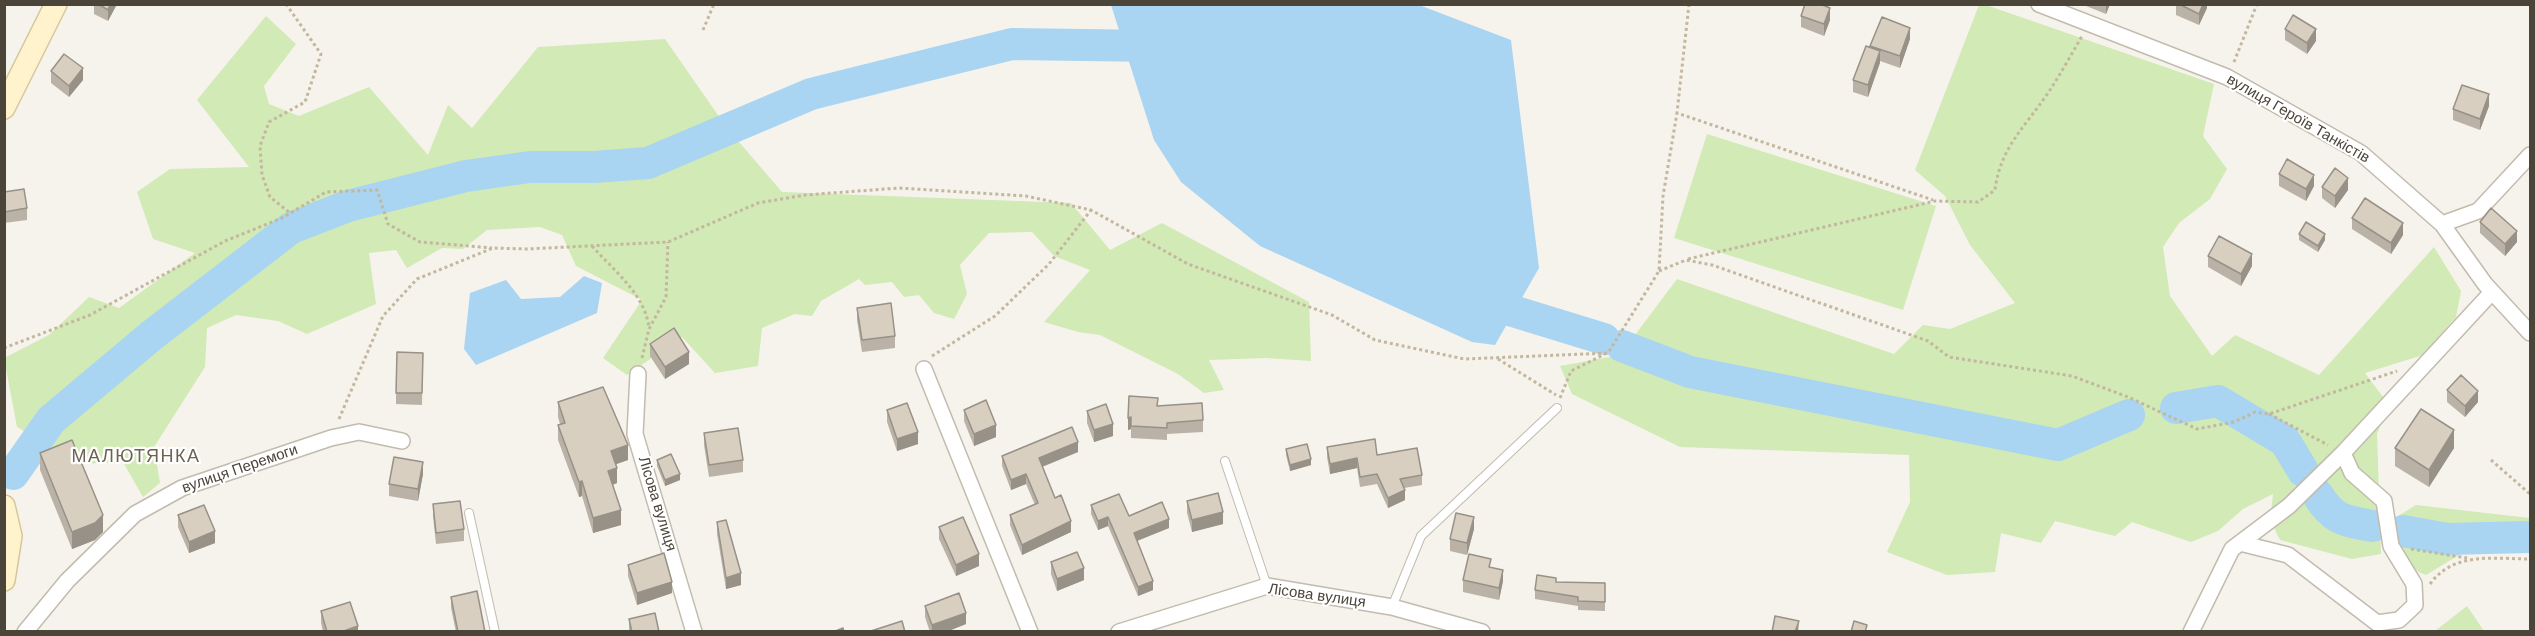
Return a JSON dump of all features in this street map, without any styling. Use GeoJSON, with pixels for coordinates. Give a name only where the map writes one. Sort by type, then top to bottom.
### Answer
{"type":"FeatureCollection","features":[{"type":"Feature","properties":{"kind":"street"},"geometry":{"type":"LineString","coordinates":[[4,108],[56,4]]}},
{"type":"Feature","properties":{"kind":"street","name":"вулиця Героїв Танкістів"},"geometry":{"type":"LineString","coordinates":[[2039,4],[2227,77],[2361,153],[2442,224],[2492,292],[2530,333]]}},
{"type":"Feature","properties":{"kind":"street"},"geometry":{"type":"LineString","coordinates":[[2442,224],[2478,211],[2530,155]]}},
{"type":"Feature","properties":{"kind":"street"},"geometry":{"type":"LineString","coordinates":[[2191,632],[2232,549],[2289,506],[2343,453],[2426,366],[2492,292]]}},
{"type":"Feature","properties":{"kind":"street"},"geometry":{"type":"LineString","coordinates":[[924,369],[1030,632]]}},
{"type":"Feature","properties":{"kind":"street","name":"Лісова вулиця"},"geometry":{"type":"LineString","coordinates":[[638,374],[635,434],[694,632]]}},
{"type":"Feature","properties":{"kind":"street","name":"вулиця Перемоги"},"geometry":{"type":"LineString","coordinates":[[25,632],[67,581],[135,514],[182,488],[331,438],[359,432],[402,441]]}},
{"type":"Feature","properties":{"kind":"street"},"geometry":{"type":"LineString","coordinates":[[2241,543],[2288,555],[2378,623],[2399,621],[2415,605],[2414,584],[2391,546],[2384,501],[2352,473],[2343,453]]}},
{"type":"Feature","properties":{"kind":"street"},"geometry":{"type":"LineString","coordinates":[[4,506],[11,536],[4,580]]}},
{"type":"Feature","properties":{"kind":"street","name":"Лісова вулиця"},"geometry":{"type":"LineString","coordinates":[[1119,632],[1267,586],[1392,607],[1482,632]]}},
{"type":"Feature","properties":{"kind":"lane"},"geometry":{"type":"LineString","coordinates":[[1392,607],[1421,536],[1557,408]]}},
{"type":"Feature","properties":{"kind":"lane"},"geometry":{"type":"LineString","coordinates":[[1225,461],[1267,586]]}},
{"type":"Feature","properties":{"kind":"lane"},"geometry":{"type":"LineString","coordinates":[[469,513],[495,632]]}},
{"type":"Feature","properties":{"kind":"path"},"geometry":{"type":"LineString","coordinates":[[286,4],[321,54],[305,102],[269,122],[260,146],[262,175],[270,197],[290,213]]}},
{"type":"Feature","properties":{"kind":"path"},"geometry":{"type":"LineString","coordinates":[[702,30],[714,4]]}},
{"type":"Feature","properties":{"kind":"path"},"geometry":{"type":"LineString","coordinates":[[1557,408],[1571,371],[1608,353],[1659,270],[1663,196],[1677,112],[1689,4]]}},
{"type":"Feature","properties":{"kind":"path"},"geometry":{"type":"LineString","coordinates":[[2227,77],[2257,4]]}},
{"type":"Feature","properties":{"kind":"path"},"geometry":{"type":"LineString","coordinates":[[1659,270],[1686,260],[1935,201],[1978,202],[1995,190],[1997,168],[2008,146],[2048,92],[2089,25]]}},
{"type":"Feature","properties":{"kind":"path"},"geometry":{"type":"LineString","coordinates":[[1677,112],[1897,190],[1935,201]]}},
{"type":"Feature","properties":{"kind":"path"},"geometry":{"type":"LineString","coordinates":[[4,348],[90,315],[225,241],[290,213],[326,192],[376,190],[388,224],[420,242],[494,248],[668,242],[758,203],[805,195],[899,188],[1026,195],[1091,210],[1188,264],[1332,315],[1376,340],[1464,359],[1608,353]]}},
{"type":"Feature","properties":{"kind":"path"},"geometry":{"type":"LineString","coordinates":[[924,369],[932,356],[995,316],[1049,264],[1091,210]]}},
{"type":"Feature","properties":{"kind":"path"},"geometry":{"type":"LineString","coordinates":[[638,374],[649,329],[666,297],[668,242]]}},
{"type":"Feature","properties":{"kind":"path"},"geometry":{"type":"LineString","coordinates":[[592,246],[628,284],[647,314],[649,329]]}},
{"type":"Feature","properties":{"kind":"path"},"geometry":{"type":"LineString","coordinates":[[331,438],[383,316],[417,279],[494,248]]}},
{"type":"Feature","properties":{"kind":"path"},"geometry":{"type":"LineString","coordinates":[[1686,260],[1712,265],[1928,341],[1948,357],[2072,376],[2128,397],[2197,429],[2234,422],[2255,412],[2269,414],[2343,453]]}},
{"type":"Feature","properties":{"kind":"path"},"geometry":{"type":"LineString","coordinates":[[1498,359],[1561,397]]}},
{"type":"Feature","properties":{"kind":"path"},"geometry":{"type":"LineString","coordinates":[[2269,414],[2389,373],[2426,366]]}},
{"type":"Feature","properties":{"kind":"path"},"geometry":{"type":"LineString","coordinates":[[2492,460],[2530,494]]}},
{"type":"Feature","properties":{"kind":"path"},"geometry":{"type":"LineString","coordinates":[[2391,546],[2469,558],[2530,559]]}},
{"type":"Feature","properties":{"kind":"path"},"geometry":{"type":"LineString","coordinates":[[2415,605],[2439,572],[2469,558]]}},
{"type":"Feature","properties":{"kind":"green space"},"geometry":{"type":"Polygon","coordinates":[[[1979,5],[1986,5],[2214,84],[2203,136],[2227,169],[2210,199],[2179,223],[2163,247],[2170,296],[2212,356],[2235,335],[2319,375],[2434,247],[2461,291],[2456,317],[2423,355],[2365,373],[2389,405],[2377,434],[2381,554],[2352,559],[2280,540],[2270,520],[2273,494],[2243,509],[2218,531],[2191,542],[2132,522],[2115,536],[2055,521],[2041,543],[2001,533],[1995,572],[1947,575],[1887,552],[1910,502],[1909,455],[1680,447],[1572,394],[1560,366],[1620,355],[1677,279],[1894,354],[1923,325],[1950,329],[2015,303],[1970,245],[1945,196],[1915,170],[1979,5]]]}},
{"type":"Feature","properties":{"kind":"green space"},"geometry":{"type":"Polygon","coordinates":[[[266,16],[296,44],[264,86],[269,104],[299,116],[369,87],[428,155],[448,105],[472,128],[538,47],[665,39],[727,128],[782,192],[1071,203],[1110,250],[1162,223],[1309,302],[1311,361],[1266,358],[1209,360],[1224,390],[1204,393],[1178,374],[1100,335],[1078,332],[1044,322],[1090,270],[1054,256],[1032,232],[989,233],[960,265],[967,294],[954,319],[934,313],[919,295],[904,297],[892,282],[865,285],[859,279],[821,301],[812,316],[795,314],[762,328],[758,366],[715,373],[682,337],[627,375],[603,358],[642,300],[576,266],[562,235],[540,227],[487,230],[463,249],[442,248],[407,268],[396,250],[369,253],[376,304],[307,334],[278,321],[236,315],[207,328],[205,367],[154,447],[160,483],[143,497],[123,462],[80,464],[17,427],[4,358],[49,335],[89,297],[119,308],[195,253],[153,239],[137,192],[170,169],[249,167],[197,100],[266,16]]]}},
{"type":"Feature","properties":{"kind":"green space"},"geometry":{"type":"Polygon","coordinates":[[[1707,134],[1936,206],[1903,310],[1674,238],[1707,134]]]}},
{"type":"Feature","properties":{"kind":"green space"},"geometry":{"type":"Polygon","coordinates":[[[2416,505],[2530,518],[2530,553],[2523,550],[2464,552],[2426,575],[2409,565],[2401,552],[2398,516],[2416,505]]]}},
{"type":"Feature","properties":{"kind":"green space"},"geometry":{"type":"Polygon","coordinates":[[[2467,606],[2484,631],[2435,631],[2467,606]]]}},
{"type":"Feature","properties":{"kind":"water"},"geometry":{"type":"Polygon","coordinates":[[[1111,5],[1419,5],[1511,40],[1539,268],[1495,345],[1472,342],[1260,246],[1181,182],[1154,140],[1111,5]]]}},
{"type":"Feature","properties":{"kind":"water"},"geometry":{"type":"Polygon","coordinates":[[[584,276],[602,283],[597,313],[476,365],[464,349],[470,293],[506,280],[521,299],[560,297],[584,276]]]}},
{"type":"Feature","properties":{"kind":"building"},"geometry":{"type":"Polygon","coordinates":[[[98,4],[110,4],[108,10],[98,4]]]}},
{"type":"Feature","properties":{"kind":"building"},"geometry":{"type":"Polygon","coordinates":[[[1805,4],[1820,4],[1830,8],[1824,24],[1801,16],[1805,4]]]}},
{"type":"Feature","properties":{"kind":"building"},"geometry":{"type":"Polygon","coordinates":[[[2179,4],[2203,4],[2199,14],[2179,4]]]}},
{"type":"Feature","properties":{"kind":"building"},"geometry":{"type":"Polygon","coordinates":[[[2293,15],[2316,29],[2307,43],[2285,29],[2293,15]]]}},
{"type":"Feature","properties":{"kind":"building"},"geometry":{"type":"Polygon","coordinates":[[[1882,17],[1910,28],[1900,56],[1870,46],[1882,17]]]}},
{"type":"Feature","properties":{"kind":"building"},"geometry":{"type":"Polygon","coordinates":[[[1866,46],[1880,51],[1868,85],[1853,80],[1866,46]]]}},
{"type":"Feature","properties":{"kind":"building"},"geometry":{"type":"Polygon","coordinates":[[[64,54],[83,68],[69,86],[51,71],[64,54]]]}},
{"type":"Feature","properties":{"kind":"building"},"geometry":{"type":"Polygon","coordinates":[[[2462,85],[2489,94],[2480,119],[2453,109],[2462,85]]]}},
{"type":"Feature","properties":{"kind":"building"},"geometry":{"type":"Polygon","coordinates":[[[2287,159],[2314,175],[2306,189],[2279,174],[2287,159]]]}},
{"type":"Feature","properties":{"kind":"building"},"geometry":{"type":"Polygon","coordinates":[[[2335,168],[2348,178],[2335,196],[2322,187],[2335,168]]]}},
{"type":"Feature","properties":{"kind":"building"},"geometry":{"type":"Polygon","coordinates":[[[24,189],[27,208],[4,212],[4,192],[24,189]]]}},
{"type":"Feature","properties":{"kind":"building"},"geometry":{"type":"Polygon","coordinates":[[[2365,198],[2403,223],[2391,243],[2352,218],[2365,198]]]}},
{"type":"Feature","properties":{"kind":"building"},"geometry":{"type":"Polygon","coordinates":[[[2491,208],[2517,231],[2505,244],[2480,222],[2491,208]]]}},
{"type":"Feature","properties":{"kind":"building"},"geometry":{"type":"Polygon","coordinates":[[[2306,222],[2325,234],[2318,246],[2299,234],[2306,222]]]}},
{"type":"Feature","properties":{"kind":"building"},"geometry":{"type":"Polygon","coordinates":[[[2219,236],[2252,254],[2241,274],[2208,256],[2219,236]]]}},
{"type":"Feature","properties":{"kind":"building"},"geometry":{"type":"Polygon","coordinates":[[[891,303],[895,336],[862,340],[857,308],[891,303]]]}},
{"type":"Feature","properties":{"kind":"building"},"geometry":{"type":"Polygon","coordinates":[[[674,328],[689,352],[665,367],[650,344],[674,328]]]}},
{"type":"Feature","properties":{"kind":"building"},"geometry":{"type":"Polygon","coordinates":[[[397,352],[423,353],[422,393],[396,393],[397,352]]]}},
{"type":"Feature","properties":{"kind":"building"},"geometry":{"type":"Polygon","coordinates":[[[2461,375],[2478,391],[2465,406],[2447,390],[2461,375]]]}},
{"type":"Feature","properties":{"kind":"building"},"geometry":{"type":"Polygon","coordinates":[[[603,387],[628,445],[611,451],[617,468],[608,471],[621,510],[593,518],[582,481],[579,482],[558,425],[565,423],[558,402],[603,387]]]}},
{"type":"Feature","properties":{"kind":"building"},"geometry":{"type":"Polygon","coordinates":[[[1129,396],[1158,398],[1157,406],[1202,403],[1203,420],[1167,423],[1167,428],[1131,426],[1131,417],[1128,418],[1129,396]]]}},
{"type":"Feature","properties":{"kind":"building"},"geometry":{"type":"Polygon","coordinates":[[[986,400],[996,425],[974,434],[964,410],[986,400]]]}},
{"type":"Feature","properties":{"kind":"building"},"geometry":{"type":"Polygon","coordinates":[[[907,403],[918,432],[897,439],[887,410],[907,403]]]}},
{"type":"Feature","properties":{"kind":"building"},"geometry":{"type":"Polygon","coordinates":[[[1106,404],[1113,424],[1094,430],[1087,411],[1106,404]]]}},
{"type":"Feature","properties":{"kind":"building"},"geometry":{"type":"Polygon","coordinates":[[[2421,409],[2454,430],[2429,470],[2395,448],[2421,409]]]}},
{"type":"Feature","properties":{"kind":"building"},"geometry":{"type":"Polygon","coordinates":[[[1072,427],[1078,442],[1039,458],[1055,498],[1061,495],[1071,521],[1022,545],[1010,515],[1038,503],[1026,474],[1011,480],[1002,456],[1072,427]]]}},
{"type":"Feature","properties":{"kind":"building"},"geometry":{"type":"Polygon","coordinates":[[[738,428],[743,460],[709,465],[704,433],[738,428]]]}},
{"type":"Feature","properties":{"kind":"building"},"geometry":{"type":"Polygon","coordinates":[[[1375,439],[1377,455],[1417,448],[1422,475],[1400,479],[1405,490],[1388,498],[1377,474],[1360,477],[1357,458],[1330,464],[1327,447],[1375,439]]]}},
{"type":"Feature","properties":{"kind":"building"},"geometry":{"type":"Polygon","coordinates":[[[72,440],[103,515],[95,523],[72,532],[40,453],[72,440]]]}},
{"type":"Feature","properties":{"kind":"building"},"geometry":{"type":"Polygon","coordinates":[[[1307,444],[1311,459],[1290,465],[1286,449],[1307,444]]]}},
{"type":"Feature","properties":{"kind":"building"},"geometry":{"type":"Polygon","coordinates":[[[671,454],[680,474],[665,480],[657,460],[671,454]]]}},
{"type":"Feature","properties":{"kind":"building"},"geometry":{"type":"Polygon","coordinates":[[[394,457],[423,462],[418,489],[389,484],[394,457]]]}},
{"type":"Feature","properties":{"kind":"building"},"geometry":{"type":"Polygon","coordinates":[[[1218,493],[1223,512],[1192,520],[1187,501],[1218,493]]]}},
{"type":"Feature","properties":{"kind":"building"},"geometry":{"type":"Polygon","coordinates":[[[1119,494],[1129,516],[1162,502],[1169,519],[1134,533],[1153,581],[1138,587],[1108,517],[1098,521],[1091,505],[1119,494]]]}},
{"type":"Feature","properties":{"kind":"building"},"geometry":{"type":"Polygon","coordinates":[[[460,501],[464,529],[436,533],[433,504],[460,501]]]}},
{"type":"Feature","properties":{"kind":"building"},"geometry":{"type":"Polygon","coordinates":[[[204,505],[215,531],[189,542],[178,515],[204,505]]]}},
{"type":"Feature","properties":{"kind":"building"},"geometry":{"type":"Polygon","coordinates":[[[1456,513],[1474,517],[1467,543],[1450,539],[1456,513]]]}},
{"type":"Feature","properties":{"kind":"building"},"geometry":{"type":"Polygon","coordinates":[[[963,517],[979,554],[956,565],[939,527],[963,517]]]}},
{"type":"Feature","properties":{"kind":"building"},"geometry":{"type":"Polygon","coordinates":[[[726,520],[741,573],[726,578],[717,522],[726,520]]]}},
{"type":"Feature","properties":{"kind":"building"},"geometry":{"type":"Polygon","coordinates":[[[1077,552],[1084,568],[1057,579],[1051,562],[1077,552]]]}},
{"type":"Feature","properties":{"kind":"building"},"geometry":{"type":"Polygon","coordinates":[[[664,553],[672,582],[637,593],[628,565],[664,553]]]}},
{"type":"Feature","properties":{"kind":"building"},"geometry":{"type":"Polygon","coordinates":[[[1469,554],[1491,559],[1489,567],[1503,570],[1499,588],[1463,580],[1469,554]]]}},
{"type":"Feature","properties":{"kind":"building"},"geometry":{"type":"Polygon","coordinates":[[[1537,575],[1556,578],[1556,582],[1605,583],[1605,602],[1578,601],[1578,597],[1535,590],[1537,575]]]}},
{"type":"Feature","properties":{"kind":"building"},"geometry":{"type":"Polygon","coordinates":[[[477,591],[485,632],[458,632],[451,597],[477,591]]]}},
{"type":"Feature","properties":{"kind":"building"},"geometry":{"type":"Polygon","coordinates":[[[959,593],[966,613],[932,625],[925,606],[959,593]]]}},
{"type":"Feature","properties":{"kind":"building"},"geometry":{"type":"Polygon","coordinates":[[[350,602],[358,626],[341,632],[327,632],[321,611],[350,602]]]}},
{"type":"Feature","properties":{"kind":"building"},"geometry":{"type":"Polygon","coordinates":[[[655,613],[659,632],[632,632],[629,619],[655,613]]]}},
{"type":"Feature","properties":{"kind":"building"},"geometry":{"type":"Polygon","coordinates":[[[1775,616],[1799,621],[1795,632],[1772,632],[1775,616]]]}},
{"type":"Feature","properties":{"kind":"building"},"geometry":{"type":"Polygon","coordinates":[[[902,621],[905,632],[868,632],[902,621]]]}},
{"type":"Feature","properties":{"kind":"building"},"geometry":{"type":"Polygon","coordinates":[[[1854,621],[1867,625],[1865,632],[1851,632],[1854,621]]]}},
{"type":"Feature","properties":{"kind":"waterway"},"geometry":{"type":"LineString","coordinates":[[13,474],[51,420],[151,336],[291,228],[348,206],[466,176],[530,167],[594,167],[648,163],[811,94],[1012,44],[1157,46],[1167,51]]}},
{"type":"Feature","properties":{"kind":"waterway"},"geometry":{"type":"LineString","coordinates":[[1490,279],[1503,308],[1604,339]]}},
{"type":"Feature","properties":{"kind":"waterway"},"geometry":{"type":"LineString","coordinates":[[1622,346],[1690,372],[2058,445],[2129,415]]}},
{"type":"Feature","properties":{"kind":"waterway"},"geometry":{"type":"LineString","coordinates":[[2176,408],[2218,401],[2285,441],[2303,471]]}},
{"type":"Feature","properties":{"kind":"waterway"},"geometry":{"type":"LineString","coordinates":[[2317,494],[2328,509],[2340,518],[2373,526]]}},
{"type":"Feature","properties":{"kind":"waterway"},"geometry":{"type":"LineString","coordinates":[[2403,531],[2447,539],[2530,537]]}},
{"type":"Feature","properties":{"kind":"district","name":"МАЛЮТЯНКА"},"geometry":{"type":"Point","coordinates":[136,457]}}]}
